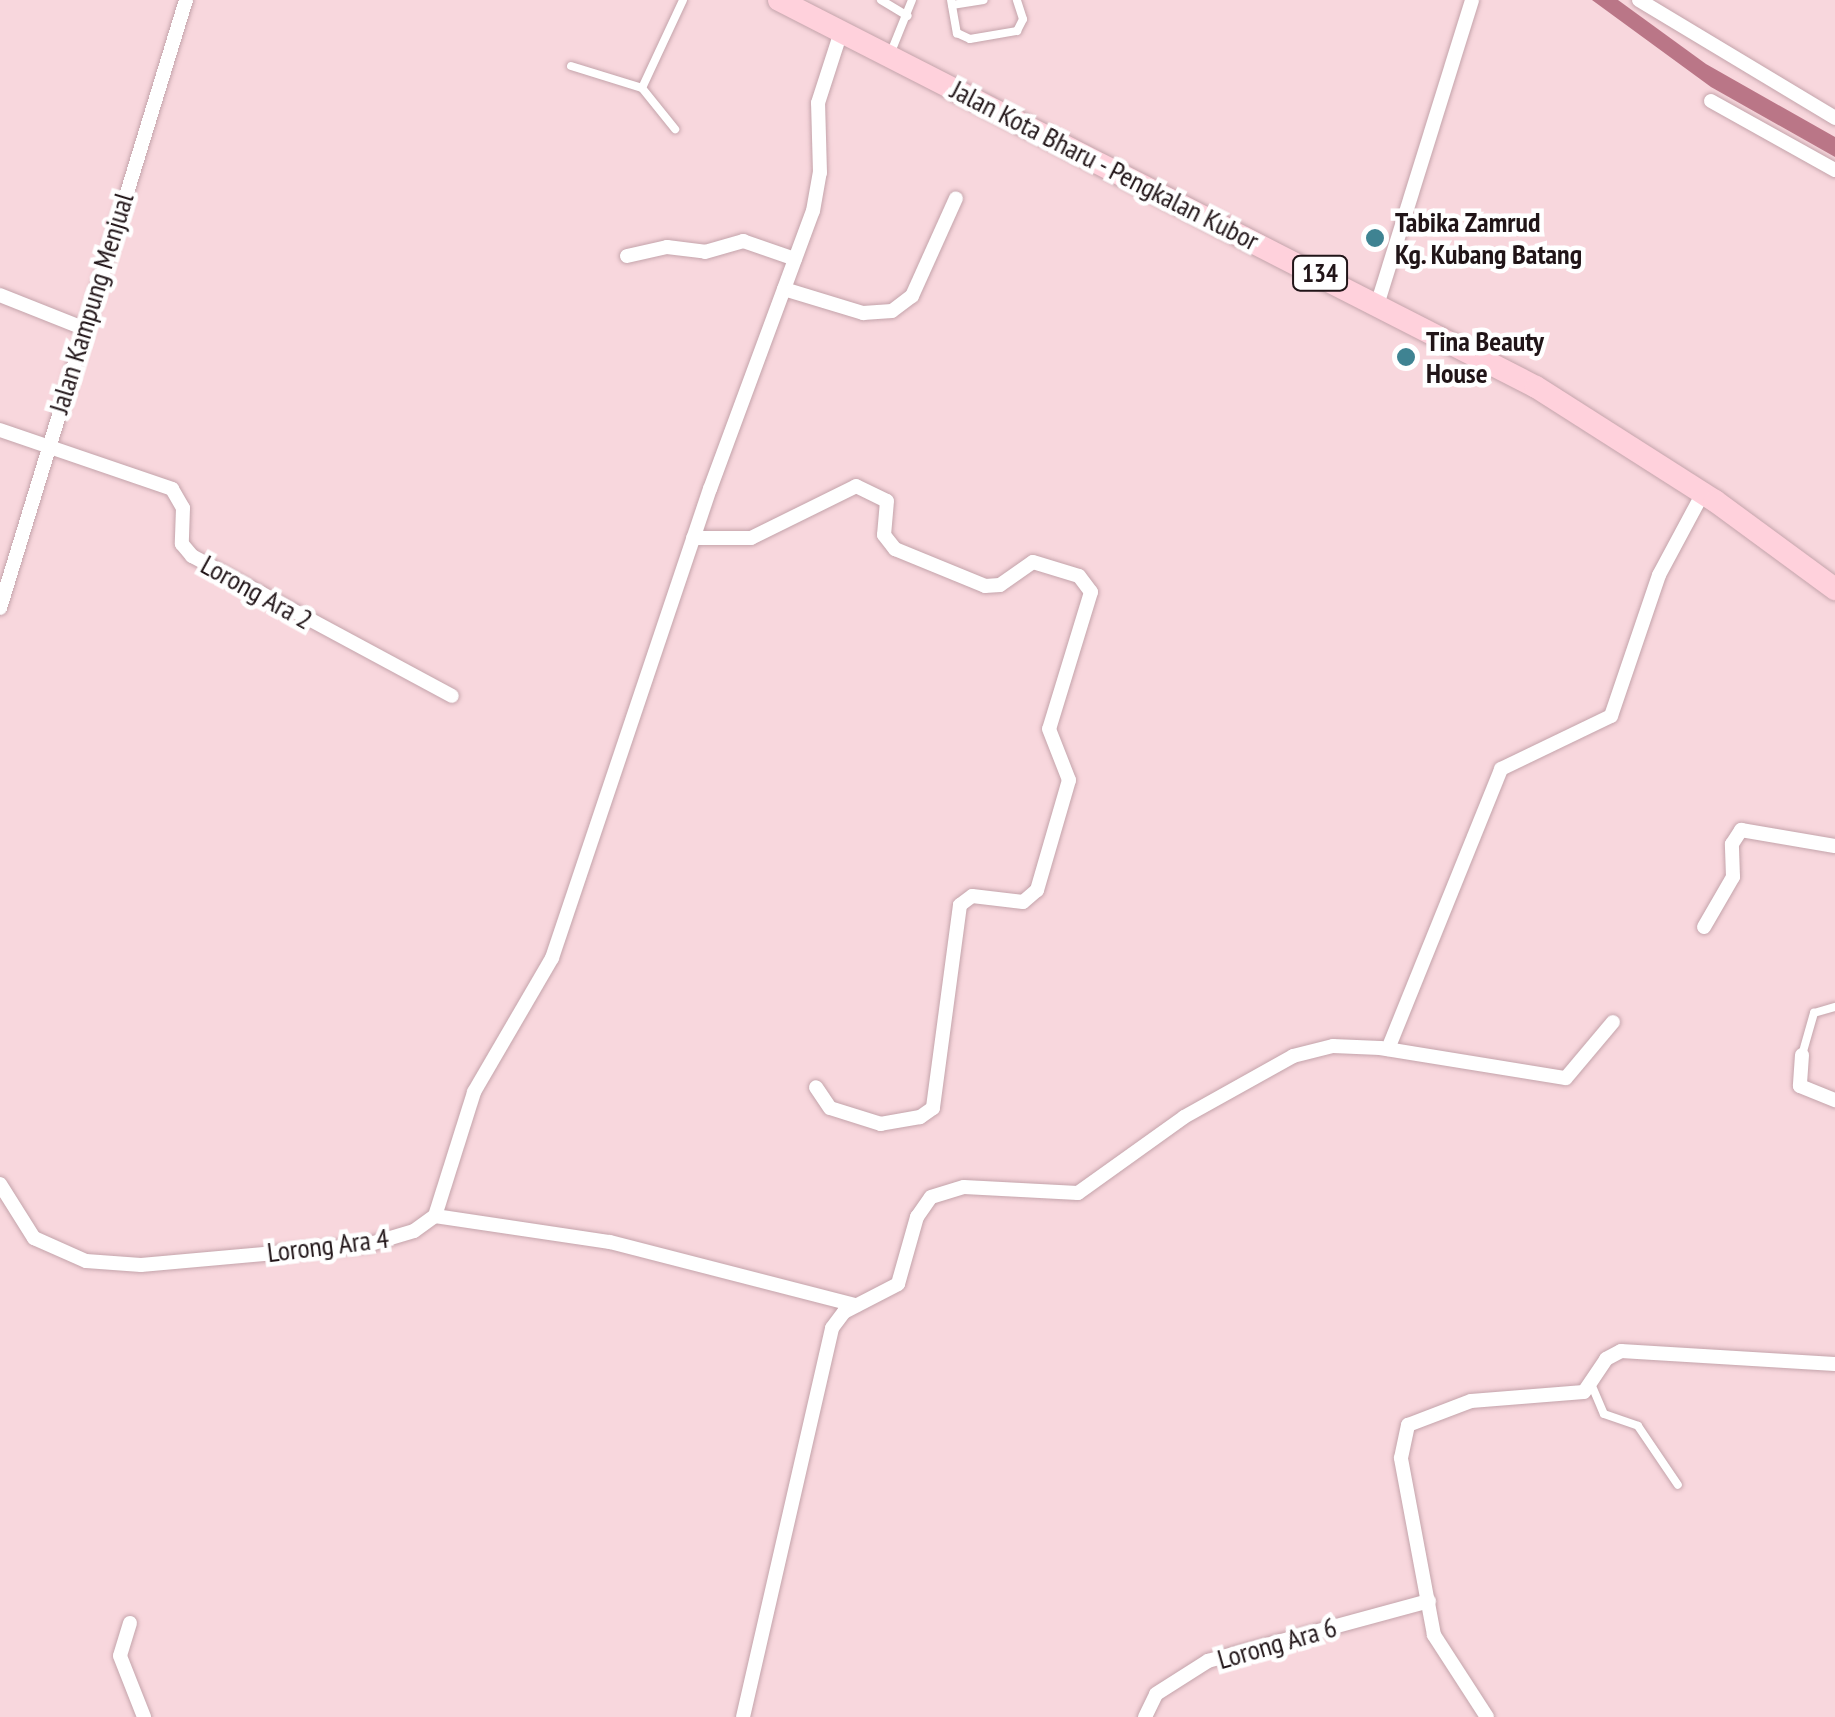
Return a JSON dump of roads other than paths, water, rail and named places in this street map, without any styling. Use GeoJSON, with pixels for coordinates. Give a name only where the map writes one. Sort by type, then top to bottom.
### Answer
{"type":"FeatureCollection","features":[{"type":"Feature","properties":{"kind":"main road","name":"Jalan Kota Bharu - Pengkalan Kubor"},"geometry":{"type":"LineString","coordinates":[[778,0],[1378,302],[1552,396],[1703,493],[1835,590]]}},
{"type":"Feature","properties":{"kind":"street","name":"Jalan Kampung Menjual"},"geometry":{"type":"LineString","coordinates":[[0,608],[186,0]]}},
{"type":"Feature","properties":{"kind":"street"},"geometry":{"type":"LineString","coordinates":[[1378,302],[1472,0]]}},
{"type":"Feature","properties":{"kind":"street"},"geometry":{"type":"LineString","coordinates":[[1639,0],[1835,118]]}},
{"type":"Feature","properties":{"kind":"street"},"geometry":{"type":"LineString","coordinates":[[842,32],[818,103],[820,173],[795,259],[693,538],[552,958],[474,1092],[434,1216],[610,1242],[856,1305]]}},
{"type":"Feature","properties":{"kind":"street"},"geometry":{"type":"LineString","coordinates":[[1712,101],[1835,170]]}},
{"type":"Feature","properties":{"kind":"street"},"geometry":{"type":"LineString","coordinates":[[784,289],[863,313],[892,310],[912,296],[956,198]]}},
{"type":"Feature","properties":{"kind":"street"},"geometry":{"type":"LineString","coordinates":[[627,256],[667,246],[705,252],[743,241],[795,259]]}},
{"type":"Feature","properties":{"kind":"street"},"geometry":{"type":"LineString","coordinates":[[0,295],[83,328]]}},
{"type":"Feature","properties":{"kind":"street"},"geometry":{"type":"LineString","coordinates":[[0,430],[48,442]]}},
{"type":"Feature","properties":{"kind":"street","name":"Lorong Ara 2"},"geometry":{"type":"LineString","coordinates":[[48,442],[172,489],[184,508],[182,544],[192,556],[452,696]]}},
{"type":"Feature","properties":{"kind":"street"},"geometry":{"type":"LineString","coordinates":[[693,538],[751,538],[856,486],[886,502],[884,535],[896,549],[985,586],[1000,585],[1033,562],[1079,576],[1092,592],[1050,724],[1069,780],[1036,890],[1023,902],[972,896],[960,905],[932,1108],[920,1118],[881,1124],[830,1108],[816,1087]]}},
{"type":"Feature","properties":{"kind":"street"},"geometry":{"type":"LineString","coordinates":[[1388,1049],[1502,769],[1609,719],[1659,575],[1703,493]]}},
{"type":"Feature","properties":{"kind":"street"},"geometry":{"type":"LineString","coordinates":[[1704,927],[1733,878],[1732,844],[1742,830],[1835,846]]}},
{"type":"Feature","properties":{"kind":"street"},"geometry":{"type":"LineString","coordinates":[[743,1717],[832,1328],[856,1305],[898,1284],[917,1217],[931,1196],[964,1187],[1078,1193],[1184,1117],[1293,1056],[1333,1046],[1388,1049],[1566,1078],[1612,1022]]}},
{"type":"Feature","properties":{"kind":"street"},"geometry":{"type":"LineString","coordinates":[[1802,1055],[1800,1086],[1835,1100]]}},
{"type":"Feature","properties":{"kind":"street","name":"Lorong Ara 4"},"geometry":{"type":"LineString","coordinates":[[0,1184],[34,1238],[58,1253],[141,1266],[367,1244],[414,1231],[434,1216]]}},
{"type":"Feature","properties":{"kind":"street"},"geometry":{"type":"LineString","coordinates":[[1487,1717],[1440,1649],[1402,1458],[1408,1425],[1471,1400],[1568,1396],[1592,1386],[1606,1359],[1634,1349],[1835,1364]]}},
{"type":"Feature","properties":{"kind":"street","name":"Lorong Ara 6"},"geometry":{"type":"LineString","coordinates":[[1145,1717],[1156,1694],[1208,1661],[1429,1601]]}},
{"type":"Feature","properties":{"kind":"street"},"geometry":{"type":"LineString","coordinates":[[130,1624],[120,1656],[144,1717]]}},
{"type":"Feature","properties":{"kind":"lane"},"geometry":{"type":"LineString","coordinates":[[642,88],[683,0]]}},
{"type":"Feature","properties":{"kind":"lane"},"geometry":{"type":"LineString","coordinates":[[880,0],[908,16]]}},
{"type":"Feature","properties":{"kind":"lane"},"geometry":{"type":"LineString","coordinates":[[890,56],[912,0]]}},
{"type":"Feature","properties":{"kind":"lane"},"geometry":{"type":"LineString","coordinates":[[984,0],[952,2],[958,33],[970,39],[1016,31],[1022,18],[1017,0]]}},
{"type":"Feature","properties":{"kind":"lane"},"geometry":{"type":"LineString","coordinates":[[571,66],[642,88],[675,129]]}},
{"type":"Feature","properties":{"kind":"lane"},"geometry":{"type":"LineString","coordinates":[[1802,1055],[1814,1014],[1835,1007]]}},
{"type":"Feature","properties":{"kind":"lane"},"geometry":{"type":"LineString","coordinates":[[1592,1386],[1604,1414],[1638,1426],[1678,1485]]}},
{"type":"Feature","properties":{"kind":"place","name":"Tabika Zamrud Kg. Kubang Batang"},"geometry":{"type":"Point","coordinates":[1375,238]}},
{"type":"Feature","properties":{"kind":"place","name":"Tina Beauty House"},"geometry":{"type":"Point","coordinates":[1406,357]}}]}
